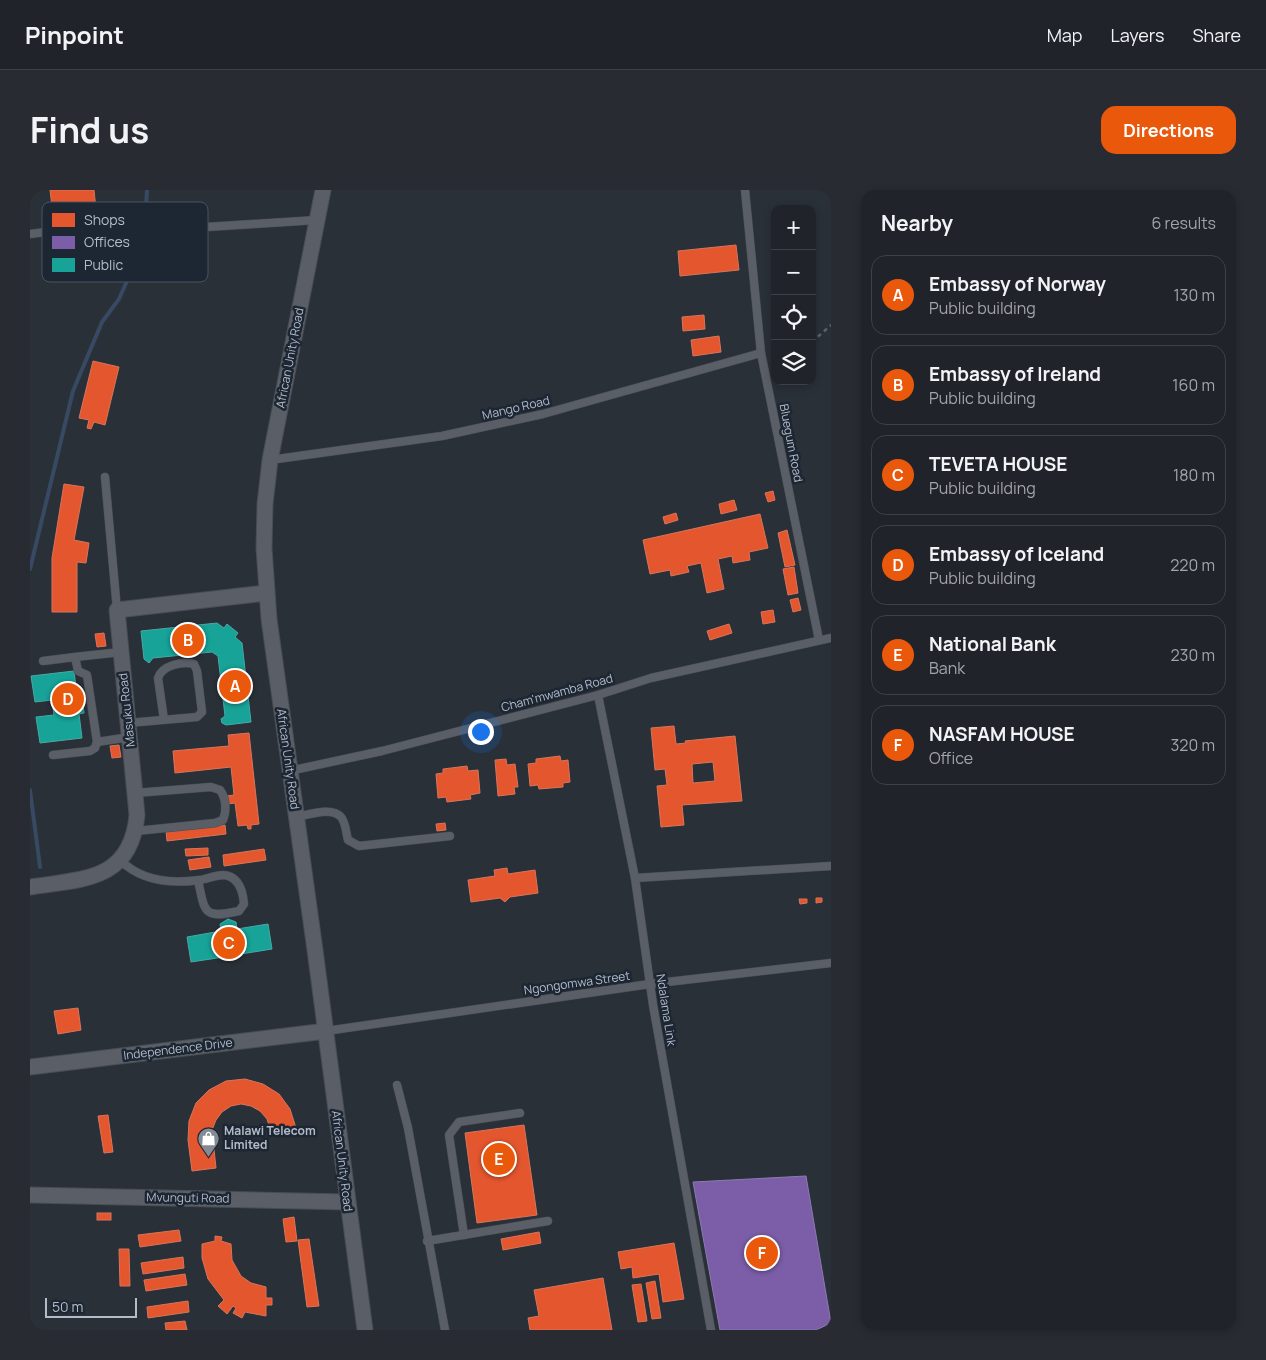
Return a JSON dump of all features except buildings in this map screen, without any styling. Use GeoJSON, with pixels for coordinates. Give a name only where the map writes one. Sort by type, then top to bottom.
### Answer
{"type":"FeatureCollection","features":[{"type":"Feature","properties":{"kind":"street","name":"African Unity Road"},"geometry":{"type":"LineString","coordinates":[[323,190],[270,460],[265,504],[266,593],[365,1330]]}},
{"type":"Feature","properties":{"kind":"street"},"geometry":{"type":"LineString","coordinates":[[117,610],[266,593]]}},
{"type":"Feature","properties":{"kind":"street","name":"Masuku Road"},"geometry":{"type":"LineString","coordinates":[[30,885],[89,878],[107,870],[120,860],[132,845],[136,831],[137,815],[117,610]]}},
{"type":"Feature","properties":{"kind":"street","name":"Independence Drive"},"geometry":{"type":"LineString","coordinates":[[30,1067],[326,1031]]}},
{"type":"Feature","properties":{"kind":"street","name":"Mvunguti Road"},"geometry":{"type":"LineString","coordinates":[[30,1195],[347,1202]]}},
{"type":"Feature","properties":{"kind":"lane","name":"Bluegum Road"},"geometry":{"type":"LineString","coordinates":[[745,190],[761,353],[819,640]]}},
{"type":"Feature","properties":{"kind":"lane"},"geometry":{"type":"LineString","coordinates":[[208,227],[317,220]]}},
{"type":"Feature","properties":{"kind":"lane","name":"Mango Road"},"geometry":{"type":"LineString","coordinates":[[270,460],[442,436],[543,414],[761,353]]}},
{"type":"Feature","properties":{"kind":"lane"},"geometry":{"type":"LineString","coordinates":[[105,477],[117,610]]}},
{"type":"Feature","properties":{"kind":"lane","name":"Cham'mwamba Road"},"geometry":{"type":"LineString","coordinates":[[289,772],[382,751],[598,694],[651,678],[831,638]]}},
{"type":"Feature","properties":{"kind":"lane"},"geometry":{"type":"LineString","coordinates":[[43,661],[121,652]]}},
{"type":"Feature","properties":{"kind":"lane"},"geometry":{"type":"LineString","coordinates":[[53,756],[90,751],[95,748],[97,742],[90,680],[88,675],[78,671],[75,657]]}},
{"type":"Feature","properties":{"kind":"lane"},"geometry":{"type":"LineString","coordinates":[[97,742],[164,720],[197,717],[202,712],[198,671],[194,664],[189,662],[166,667],[160,672],[158,678],[164,720]]}},
{"type":"Feature","properties":{"kind":"lane","name":"Ndalama Link"},"geometry":{"type":"LineString","coordinates":[[598,694],[634,878],[650,984],[711,1330]]}},
{"type":"Feature","properties":{"kind":"lane"},"geometry":{"type":"LineString","coordinates":[[135,793],[211,788],[220,790],[224,796],[226,814],[223,820],[215,823],[136,831]]}},
{"type":"Feature","properties":{"kind":"lane"},"geometry":{"type":"LineString","coordinates":[[296,817],[330,811],[337,813],[345,825],[348,840],[359,846],[450,836]]}},
{"type":"Feature","properties":{"kind":"lane"},"geometry":{"type":"LineString","coordinates":[[120,860],[130,871],[144,878],[198,880],[223,875],[233,878],[241,887],[244,904],[239,911],[217,916],[209,913],[204,906],[198,880]]}},
{"type":"Feature","properties":{"kind":"lane"},"geometry":{"type":"LineString","coordinates":[[634,878],[831,866]]}},
{"type":"Feature","properties":{"kind":"lane","name":"Ngongomwa Street"},"geometry":{"type":"LineString","coordinates":[[326,1031],[650,984],[831,963]]}},
{"type":"Feature","properties":{"kind":"lane"},"geometry":{"type":"LineString","coordinates":[[397,1085],[408,1128],[427,1241],[445,1330]]}},
{"type":"Feature","properties":{"kind":"lane"},"geometry":{"type":"LineString","coordinates":[[464,1235],[449,1135],[459,1122],[520,1114]]}},
{"type":"Feature","properties":{"kind":"lane"},"geometry":{"type":"LineString","coordinates":[[427,1241],[548,1221]]}},
{"type":"Feature","properties":{"kind":"path"},"geometry":{"type":"LineString","coordinates":[[814,340],[831,325]]}},
{"type":"Feature","properties":{"kind":"waterway"},"geometry":{"type":"LineString","coordinates":[[146,202],[147,190]]}},
{"type":"Feature","properties":{"kind":"waterway"},"geometry":{"type":"LineString","coordinates":[[30,569],[73,391],[102,322],[119,299],[127,282]]}},
{"type":"Feature","properties":{"kind":"waterway"},"geometry":{"type":"LineString","coordinates":[[30,790],[40,867]]}},
{"type":"Feature","properties":{"kind":"place","name":"Embassy of Ireland"},"geometry":{"type":"Point","coordinates":[188,640]}},
{"type":"Feature","properties":{"kind":"place","name":"Embassy of Norway"},"geometry":{"type":"Point","coordinates":[235,686]}},
{"type":"Feature","properties":{"kind":"place","name":"Embassy of Iceland"},"geometry":{"type":"Point","coordinates":[68,699]}},
{"type":"Feature","properties":{"kind":"place","name":"TEVETA HOUSE"},"geometry":{"type":"Point","coordinates":[229,943]}},
{"type":"Feature","properties":{"kind":"place","name":"Malawi Telecom Limited"},"geometry":{"type":"Point","coordinates":[208,1157]}},
{"type":"Feature","properties":{"kind":"place","name":"National Bank"},"geometry":{"type":"Point","coordinates":[499,1159]}},
{"type":"Feature","properties":{"kind":"place","name":"NASFAM HOUSE"},"geometry":{"type":"Point","coordinates":[762,1253]}}]}
